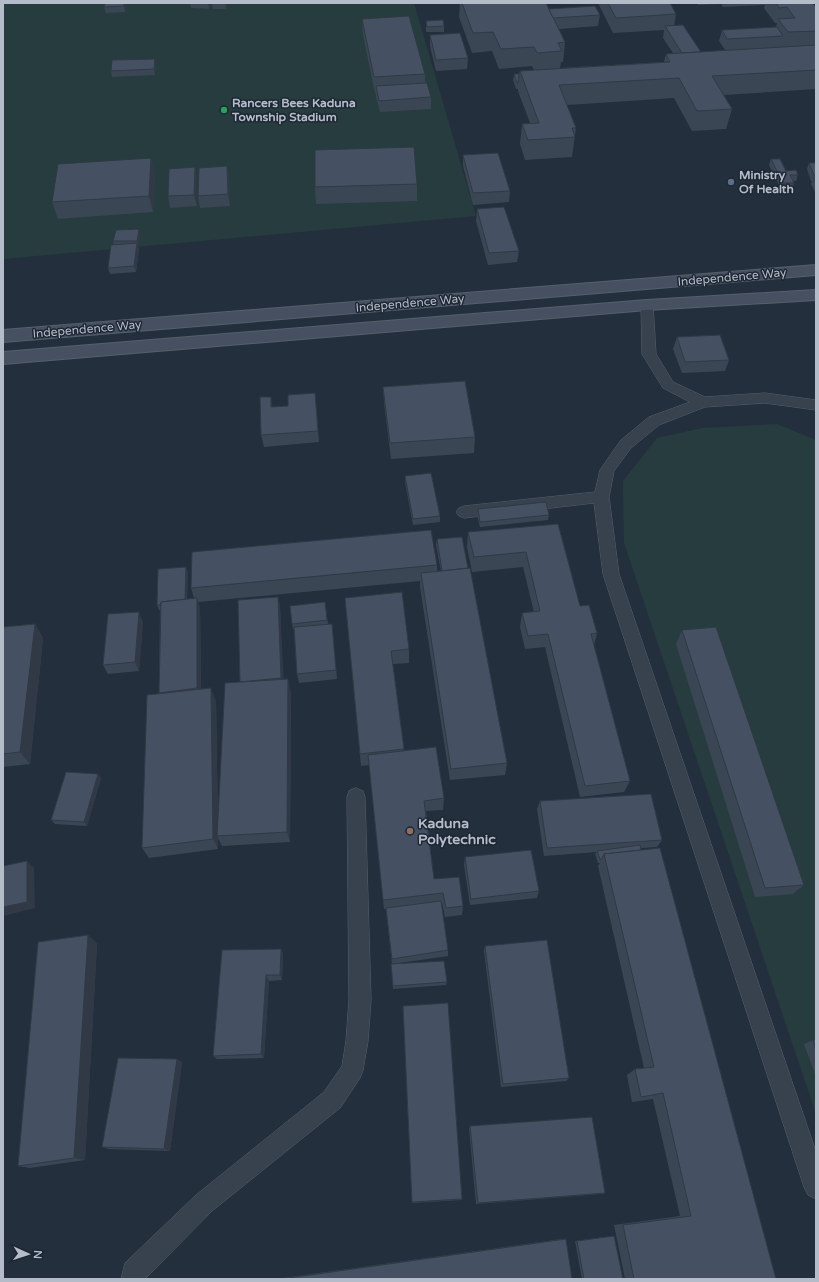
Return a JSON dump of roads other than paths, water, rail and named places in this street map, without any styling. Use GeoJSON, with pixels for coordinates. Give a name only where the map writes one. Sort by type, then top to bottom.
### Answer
{"type":"FeatureCollection","features":[{"type":"Feature","properties":{"kind":"main road","name":"Independence Way"},"geometry":{"type":"LineString","coordinates":[[3,336],[816,270]]}},
{"type":"Feature","properties":{"kind":"main road","name":"Independence Way"},"geometry":{"type":"LineString","coordinates":[[3,358],[647,305],[816,295]]}},
{"type":"Feature","properties":{"kind":"lane"},"geometry":{"type":"LineString","coordinates":[[647,305],[649,354],[668,385],[703,402]]}},
{"type":"Feature","properties":{"kind":"lane"},"geometry":{"type":"LineString","coordinates":[[816,405],[765,398],[703,402],[654,421],[626,444],[607,470],[601,497],[611,574],[816,1187]]}},
{"type":"Feature","properties":{"kind":"lane"},"geometry":{"type":"LineString","coordinates":[[464,512],[601,497]]}},
{"type":"Feature","properties":{"kind":"lane"},"geometry":{"type":"LineString","coordinates":[[133,1279],[134,1272],[204,1204],[332,1100],[352,1070],[357,1041],[360,1000],[356,797]]}},
{"type":"Feature","properties":{"kind":"place","name":"Rancers Bees Kaduna Township Stadium"},"geometry":{"type":"Point","coordinates":[224,110]}},
{"type":"Feature","properties":{"kind":"place","name":"Ministry Of Health"},"geometry":{"type":"Point","coordinates":[731,182]}},
{"type":"Feature","properties":{"kind":"place","name":"Kaduna Polytechnic"},"geometry":{"type":"Point","coordinates":[410,831]}}]}
